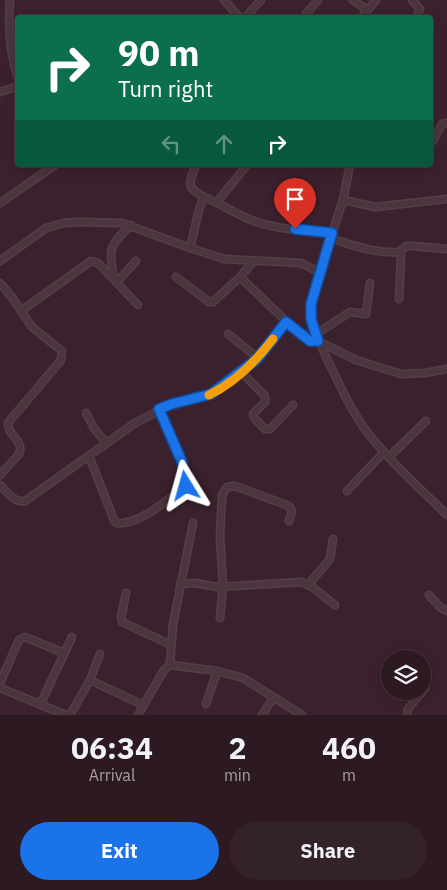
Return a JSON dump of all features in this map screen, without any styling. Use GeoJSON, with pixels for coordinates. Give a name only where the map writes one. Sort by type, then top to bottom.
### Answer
{"type":"FeatureCollection","features":[{"type":"Feature","properties":{"kind":"street"},"geometry":{"type":"LineString","coordinates":[[10,0],[8,20],[11,55],[15,68]]}},
{"type":"Feature","properties":{"kind":"street"},"geometry":{"type":"LineString","coordinates":[[224,0],[237,15]]}},
{"type":"Feature","properties":{"kind":"street"},"geometry":{"type":"LineString","coordinates":[[248,15],[261,0]]}},
{"type":"Feature","properties":{"kind":"street"},"geometry":{"type":"LineString","coordinates":[[306,14],[318,0]]}},
{"type":"Feature","properties":{"kind":"street"},"geometry":{"type":"LineString","coordinates":[[353,0],[367,10]]}},
{"type":"Feature","properties":{"kind":"street"},"geometry":{"type":"LineString","coordinates":[[363,15],[376,0]]}},
{"type":"Feature","properties":{"kind":"street"},"geometry":{"type":"LineString","coordinates":[[412,0],[420,9],[417,15]]}},
{"type":"Feature","properties":{"kind":"street"},"geometry":{"type":"LineString","coordinates":[[0,92],[15,87]]}},
{"type":"Feature","properties":{"kind":"street"},"geometry":{"type":"LineString","coordinates":[[433,142],[442,124],[447,123]]}},
{"type":"Feature","properties":{"kind":"street"},"geometry":{"type":"LineString","coordinates":[[0,203],[52,167]]}},
{"type":"Feature","properties":{"kind":"street"},"geometry":{"type":"LineString","coordinates":[[195,167],[190,185],[194,191],[252,220],[265,224],[331,235],[361,248],[377,252],[399,252],[406,246],[447,249]]}},
{"type":"Feature","properties":{"kind":"street"},"geometry":{"type":"LineString","coordinates":[[217,202],[245,167]]}},
{"type":"Feature","properties":{"kind":"street"},"geometry":{"type":"LineString","coordinates":[[350,167],[343,200],[319,272],[311,304],[311,319],[317,337],[359,420],[386,455],[447,515]]}},
{"type":"Feature","properties":{"kind":"street"},"geometry":{"type":"LineString","coordinates":[[190,248],[204,197]]}},
{"type":"Feature","properties":{"kind":"street"},"geometry":{"type":"LineString","coordinates":[[343,200],[375,207],[447,199]]}},
{"type":"Feature","properties":{"kind":"street"},"geometry":{"type":"LineString","coordinates":[[0,261],[46,228],[78,222],[116,222],[131,225],[224,259],[301,263],[319,272]]}},
{"type":"Feature","properties":{"kind":"street"},"geometry":{"type":"LineString","coordinates":[[116,281],[110,254],[114,242],[131,225]]}},
{"type":"Feature","properties":{"kind":"street"},"geometry":{"type":"LineString","coordinates":[[399,252],[401,255],[399,299]]}},
{"type":"Feature","properties":{"kind":"street"},"geometry":{"type":"LineString","coordinates":[[21,311],[91,261],[98,262],[138,305]]}},
{"type":"Feature","properties":{"kind":"street"},"geometry":{"type":"LineString","coordinates":[[116,281],[136,261]]}},
{"type":"Feature","properties":{"kind":"street"},"geometry":{"type":"LineString","coordinates":[[176,277],[209,302],[213,302],[254,261]]}},
{"type":"Feature","properties":{"kind":"street"},"geometry":{"type":"LineString","coordinates":[[240,277],[286,322],[310,341],[350,312],[366,314],[370,283]]}},
{"type":"Feature","properties":{"kind":"street"},"geometry":{"type":"LineString","coordinates":[[0,283],[32,327],[59,348],[63,355],[47,378],[8,423],[8,430],[19,442],[21,450],[20,454],[0,475]]}},
{"type":"Feature","properties":{"kind":"street"},"geometry":{"type":"LineString","coordinates":[[0,485],[14,500],[26,501],[129,426],[159,409],[211,394],[258,358],[286,322]]}},
{"type":"Feature","properties":{"kind":"street"},"geometry":{"type":"LineString","coordinates":[[228,334],[258,358]]}},
{"type":"Feature","properties":{"kind":"street"},"geometry":{"type":"LineString","coordinates":[[317,337],[356,360],[401,374],[425,373],[447,369]]}},
{"type":"Feature","properties":{"kind":"street"},"geometry":{"type":"LineString","coordinates":[[242,372],[265,396],[265,402],[254,414],[255,419],[265,429],[270,429],[293,405]]}},
{"type":"Feature","properties":{"kind":"street"},"geometry":{"type":"LineString","coordinates":[[90,456],[116,523],[130,521],[153,510],[186,486],[182,462],[159,409]]}},
{"type":"Feature","properties":{"kind":"street"},"geometry":{"type":"LineString","coordinates":[[86,413],[94,428],[106,443]]}},
{"type":"Feature","properties":{"kind":"street"},"geometry":{"type":"LineString","coordinates":[[347,491],[426,421]]}},
{"type":"Feature","properties":{"kind":"street"},"geometry":{"type":"LineString","coordinates":[[220,618],[223,585],[220,537],[221,512],[222,495],[227,487],[236,486],[289,506],[292,512],[290,521]]}},
{"type":"Feature","properties":{"kind":"street"},"geometry":{"type":"LineString","coordinates":[[170,666],[172,624],[193,523]]}},
{"type":"Feature","properties":{"kind":"street"},"geometry":{"type":"LineString","coordinates":[[308,585],[330,559],[333,539]]}},
{"type":"Feature","properties":{"kind":"street"},"geometry":{"type":"LineString","coordinates":[[180,584],[195,583],[211,587],[302,582],[335,605]]}},
{"type":"Feature","properties":{"kind":"street"},"geometry":{"type":"LineString","coordinates":[[126,593],[121,618],[122,622],[171,645]]}},
{"type":"Feature","properties":{"kind":"street"},"geometry":{"type":"LineString","coordinates":[[429,595],[440,607],[447,611]]}},
{"type":"Feature","properties":{"kind":"street"},"geometry":{"type":"LineString","coordinates":[[0,683],[19,640],[22,638],[25,637],[64,653]]}},
{"type":"Feature","properties":{"kind":"street"},"geometry":{"type":"LineString","coordinates":[[40,705],[72,637]]}},
{"type":"Feature","properties":{"kind":"street"},"geometry":{"type":"LineString","coordinates":[[70,715],[90,680],[100,654]]}},
{"type":"Feature","properties":{"kind":"street"},"geometry":{"type":"LineString","coordinates":[[138,715],[164,670],[170,666],[217,671],[243,678],[302,715]]}},
{"type":"Feature","properties":{"kind":"street"},"geometry":{"type":"LineString","coordinates":[[206,704],[217,671]]}},
{"type":"Feature","properties":{"kind":"street"},"geometry":{"type":"LineString","coordinates":[[90,680],[144,705]]}},
{"type":"Feature","properties":{"kind":"street"},"geometry":{"type":"LineString","coordinates":[[0,688],[66,715]]}},
{"type":"Feature","properties":{"kind":"street"},"geometry":{"type":"LineString","coordinates":[[262,715],[274,697]]}},
{"type":"Feature","properties":{"kind":"street"},"geometry":{"type":"LineString","coordinates":[[407,715],[408,709],[415,700]]}},
{"type":"Feature","properties":{"kind":"slow traffic"},"geometry":{"type":"LineString","coordinates":[[209,395],[233,379],[257,359],[273,339]]}},
{"type":"Feature","properties":{"kind":"route"},"geometry":{"type":"LineString","coordinates":[[186,486],[182,462],[159,409],[211,394],[233,379],[261,355],[286,322],[306,339],[314,342],[318,341],[311,319],[311,304],[332,233],[295,229]]}}]}
